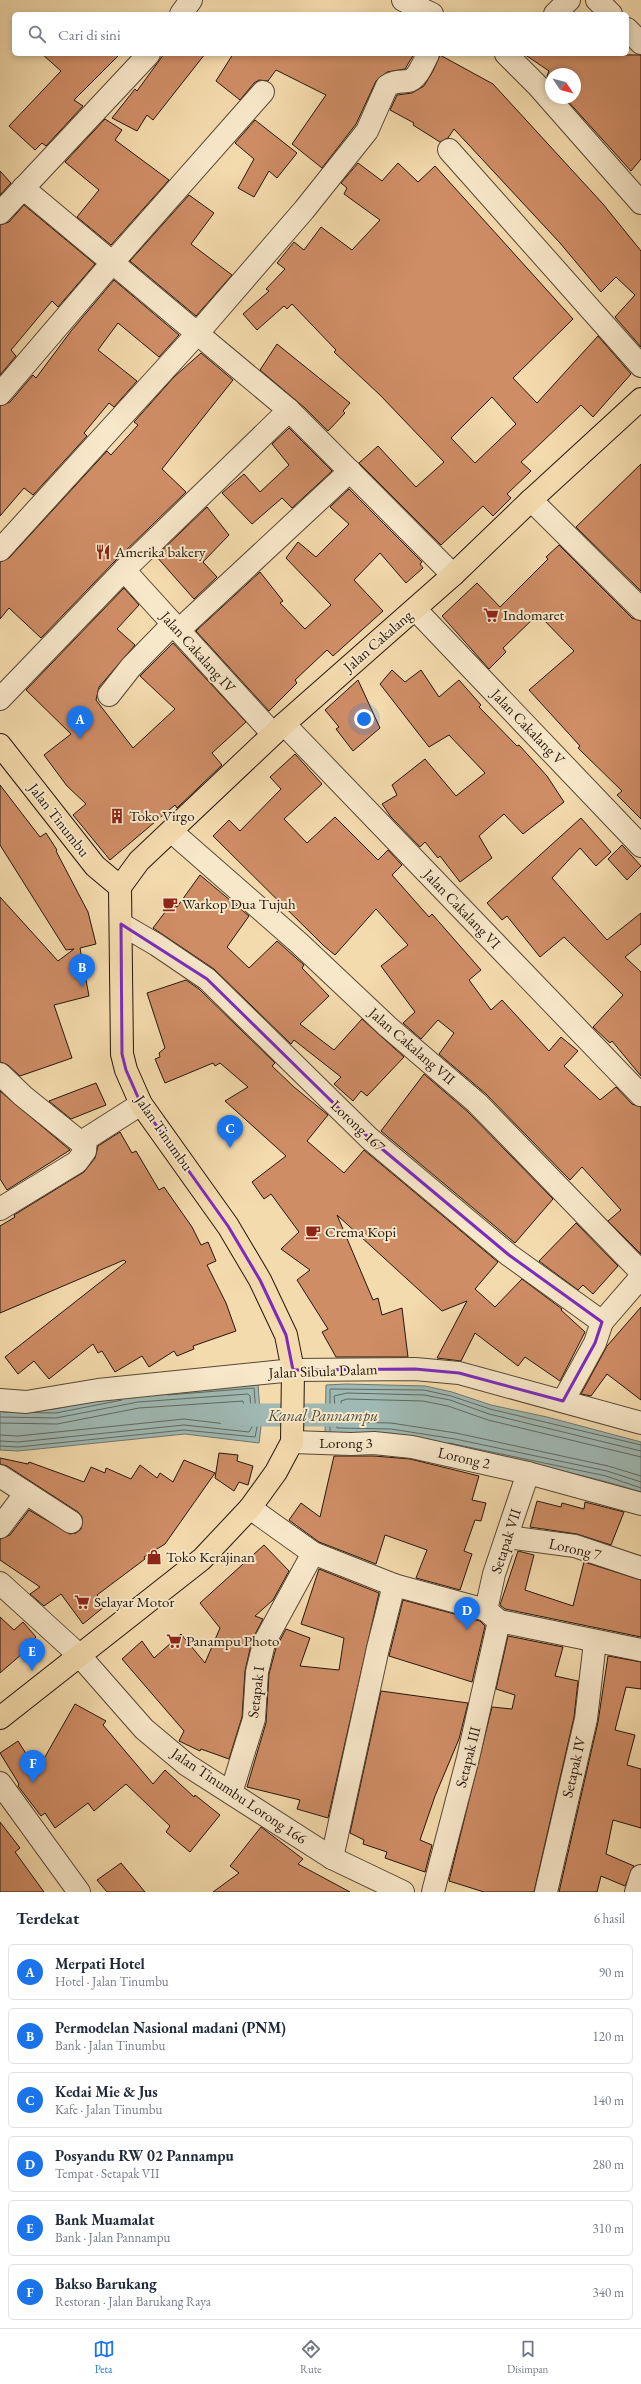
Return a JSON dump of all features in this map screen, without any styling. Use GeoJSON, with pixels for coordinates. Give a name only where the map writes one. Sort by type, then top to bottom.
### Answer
{"type":"FeatureCollection","features":[{"type":"Feature","properties":{"kind":"main road","name":"Jalan Cakalang"},"geometry":{"type":"LineString","coordinates":[[120,887],[139,862],[278,729],[453,575],[530,500],[641,399]]}},
{"type":"Feature","properties":{"kind":"main road","name":"Jalan Tinumbu"},"geometry":{"type":"LineString","coordinates":[[0,745],[95,866],[120,887],[122,1054],[126,1070],[141,1104],[182,1158],[247,1257],[286,1335],[293,1379],[292,1432]]}},
{"type":"Feature","properties":{"kind":"main road"},"geometry":{"type":"LineString","coordinates":[[0,1718],[202,1559],[250,1508],[276,1472],[292,1432]]}},
{"type":"Feature","properties":{"kind":"street"},"geometry":{"type":"LineString","coordinates":[[182,12],[191,0]]}},
{"type":"Feature","properties":{"kind":"street"},"geometry":{"type":"LineString","coordinates":[[403,0],[428,12]]}},
{"type":"Feature","properties":{"kind":"street"},"geometry":{"type":"LineString","coordinates":[[557,12],[569,0]]}},
{"type":"Feature","properties":{"kind":"street"},"geometry":{"type":"LineString","coordinates":[[597,0],[610,12]]}},
{"type":"Feature","properties":{"kind":"street"},"geometry":{"type":"LineString","coordinates":[[629,31],[641,43]]}},
{"type":"Feature","properties":{"kind":"street"},"geometry":{"type":"LineString","coordinates":[[0,213],[147,56]]}},
{"type":"Feature","properties":{"kind":"street"},"geometry":{"type":"LineString","coordinates":[[0,550],[196,335],[304,210],[367,131],[387,86],[392,83],[409,81],[413,78],[427,56]]}},
{"type":"Feature","properties":{"kind":"street"},"geometry":{"type":"LineString","coordinates":[[511,56],[641,203]]}},
{"type":"Feature","properties":{"kind":"street"},"geometry":{"type":"LineString","coordinates":[[0,394],[112,263],[263,92]]}},
{"type":"Feature","properties":{"kind":"street"},"geometry":{"type":"LineString","coordinates":[[449,150],[641,366]]}},
{"type":"Feature","properties":{"kind":"street"},"geometry":{"type":"LineString","coordinates":[[23,188],[196,335],[289,410],[453,575]]}},
{"type":"Feature","properties":{"kind":"street"},"geometry":{"type":"LineString","coordinates":[[0,699],[124,570],[289,410]]}},
{"type":"Feature","properties":{"kind":"street"},"geometry":{"type":"LineString","coordinates":[[109,695],[131,667],[350,470]]}},
{"type":"Feature","properties":{"kind":"street"},"geometry":{"type":"LineString","coordinates":[[530,500],[641,609]]}},
{"type":"Feature","properties":{"kind":"street","name":"Jalan Cakalang IV"},"geometry":{"type":"LineString","coordinates":[[124,570],[176,627],[278,729]]}},
{"type":"Feature","properties":{"kind":"street","name":"Jalan Cakalang V"},"geometry":{"type":"LineString","coordinates":[[415,609],[641,846]]}},
{"type":"Feature","properties":{"kind":"street","name":"Jalan Cakalang VI"},"geometry":{"type":"LineString","coordinates":[[278,729],[641,1095]]}},
{"type":"Feature","properties":{"kind":"street","name":"Jalan Cakalang VII"},"geometry":{"type":"LineString","coordinates":[[171,831],[300,943],[387,1026],[477,1104],[641,1272]]}},
{"type":"Feature","properties":{"kind":"street","name":"Lorong 167"},"geometry":{"type":"LineString","coordinates":[[121,924],[157,945],[207,980],[369,1138],[509,1255],[602,1322]]}},
{"type":"Feature","properties":{"kind":"street"},"geometry":{"type":"LineString","coordinates":[[0,1074],[23,1096],[84,1145]]}},
{"type":"Feature","properties":{"kind":"street"},"geometry":{"type":"LineString","coordinates":[[0,1209],[78,1162],[85,1151],[84,1145],[86,1139],[92,1133],[141,1104]]}},
{"type":"Feature","properties":{"kind":"street"},"geometry":{"type":"LineString","coordinates":[[563,1402],[595,1343],[602,1322],[641,1277]]}},
{"type":"Feature","properties":{"kind":"street","name":"Jalan Sibula Dalam"},"geometry":{"type":"LineString","coordinates":[[0,1400],[26,1402],[98,1390],[293,1379],[415,1369],[459,1373],[641,1423]]}},
{"type":"Feature","properties":{"kind":"street","name":"Lorong 3"},"geometry":{"type":"LineString","coordinates":[[292,1432],[351,1444],[374,1443],[400,1445]]}},
{"type":"Feature","properties":{"kind":"street","name":"Lorong 2"},"geometry":{"type":"LineString","coordinates":[[400,1445],[453,1455],[528,1473],[641,1504]]}},
{"type":"Feature","properties":{"kind":"street","name":"Setapak VII"},"geometry":{"type":"LineString","coordinates":[[493,1615],[494,1574],[528,1473]]}},
{"type":"Feature","properties":{"kind":"street"},"geometry":{"type":"LineString","coordinates":[[0,1476],[71,1522]]}},
{"type":"Feature","properties":{"kind":"street"},"geometry":{"type":"LineString","coordinates":[[0,1527],[26,1493]]}},
{"type":"Feature","properties":{"kind":"street"},"geometry":{"type":"LineString","coordinates":[[250,1508],[312,1553],[394,1585],[493,1615],[595,1642],[641,1650]]}},
{"type":"Feature","properties":{"kind":"street","name":"Lorong 7"},"geometry":{"type":"LineString","coordinates":[[506,1537],[575,1546],[641,1568]]}},
{"type":"Feature","properties":{"kind":"street","name":"Setapak I"},"geometry":{"type":"LineString","coordinates":[[231,1793],[254,1719],[257,1672],[264,1643],[312,1553]]}},
{"type":"Feature","properties":{"kind":"street","name":"Jalan Tinumbu Lorong 166"},"geometry":{"type":"LineString","coordinates":[[0,1583],[79,1655],[144,1729],[187,1765],[332,1858],[403,1892]]}},
{"type":"Feature","properties":{"kind":"street"},"geometry":{"type":"LineString","coordinates":[[332,1858],[378,1648],[394,1585]]}},
{"type":"Feature","properties":{"kind":"street","name":"Setapak III"},"geometry":{"type":"LineString","coordinates":[[433,1892],[468,1758],[493,1615]]}},
{"type":"Feature","properties":{"kind":"street","name":"Setapak IV"},"geometry":{"type":"LineString","coordinates":[[546,1892],[586,1719],[595,1642]]}},
{"type":"Feature","properties":{"kind":"street"},"geometry":{"type":"LineString","coordinates":[[0,1783],[79,1892]]}},
{"type":"Feature","properties":{"kind":"street"},"geometry":{"type":"LineString","coordinates":[[636,1892],[641,1876]]}},
{"type":"Feature","properties":{"kind":"highlighted area"},"geometry":{"type":"Polygon","coordinates":[[[121,924],[207,979],[369,1138],[509,1255],[602,1322],[595,1343],[563,1401],[459,1373],[415,1369],[293,1370],[286,1335],[260,1280],[228,1226],[141,1104],[126,1070],[122,1054],[121,924]]]}},
{"type":"Feature","properties":{"kind":"water"},"geometry":{"type":"Polygon","coordinates":[[[258,1383],[261,1427],[259,1443],[185,1434],[18,1451],[0,1450],[0,1408],[55,1409],[102,1399],[258,1383]]]}},
{"type":"Feature","properties":{"kind":"water"},"geometry":{"type":"Polygon","coordinates":[[[346,1384],[425,1386],[452,1392],[491,1405],[547,1417],[641,1442],[641,1492],[564,1471],[524,1463],[325,1435],[326,1385],[346,1384]]]}},
{"type":"Feature","properties":{"kind":"building"},"geometry":{"type":"Polygon","coordinates":[[[641,55],[641,159],[631,171],[570,104],[581,104],[581,68],[545,68],[527,56],[641,55]]]}},
{"type":"Feature","properties":{"kind":"building"},"geometry":{"type":"Polygon","coordinates":[[[44,56],[118,56],[74,100],[83,106],[46,146],[42,143],[35,150],[9,126],[61,71],[44,56]]]}},
{"type":"Feature","properties":{"kind":"building"},"geometry":{"type":"Polygon","coordinates":[[[163,56],[203,56],[153,120],[147,115],[137,131],[112,118],[135,89],[137,91],[163,56]]]}},
{"type":"Feature","properties":{"kind":"building"},"geometry":{"type":"Polygon","coordinates":[[[232,56],[413,56],[405,69],[387,72],[376,81],[356,124],[322,168],[292,144],[326,95],[276,70],[268,81],[259,80],[254,83],[240,100],[216,81],[232,56]]]}},
{"type":"Feature","properties":{"kind":"building"},"geometry":{"type":"Polygon","coordinates":[[[440,56],[442,56],[493,84],[603,204],[641,251],[641,347],[615,317],[635,295],[616,277],[601,292],[560,243],[454,129],[448,138],[440,142],[413,125],[414,123],[390,110],[397,95],[412,93],[424,86],[440,56]]]}},
{"type":"Feature","properties":{"kind":"building"},"geometry":{"type":"Polygon","coordinates":[[[105,119],[122,130],[115,140],[169,180],[111,245],[77,217],[99,190],[65,162],[105,119]]]}},
{"type":"Feature","properties":{"kind":"building"},"geometry":{"type":"Polygon","coordinates":[[[255,120],[297,153],[277,178],[269,171],[254,197],[238,188],[254,159],[235,143],[255,120]]]}},
{"type":"Feature","properties":{"kind":"building"},"geometry":{"type":"Polygon","coordinates":[[[358,163],[382,181],[398,163],[418,182],[435,166],[573,319],[513,378],[537,403],[598,336],[631,374],[593,417],[581,405],[521,462],[531,471],[507,494],[511,498],[493,516],[483,506],[441,545],[359,463],[378,446],[416,487],[444,462],[380,395],[334,352],[336,350],[292,304],[287,309],[284,306],[257,330],[243,314],[269,291],[266,289],[285,269],[277,263],[294,242],[304,250],[321,227],[352,250],[380,220],[344,194],[347,188],[341,183],[358,163]],[[492,397],[451,438],[475,463],[516,424],[492,397]]]}},
{"type":"Feature","properties":{"kind":"building"},"geometry":{"type":"Polygon","coordinates":[[[0,171],[11,183],[0,195],[0,171]]]}},
{"type":"Feature","properties":{"kind":"building"},"geometry":{"type":"Polygon","coordinates":[[[189,195],[214,213],[191,244],[232,275],[196,316],[130,261],[189,195]]]}},
{"type":"Feature","properties":{"kind":"building"},"geometry":{"type":"Polygon","coordinates":[[[24,205],[95,264],[58,307],[52,301],[11,350],[16,356],[0,375],[0,225],[9,222],[24,205]]]}},
{"type":"Feature","properties":{"kind":"building"},"geometry":{"type":"Polygon","coordinates":[[[114,280],[179,335],[159,357],[118,323],[98,350],[137,381],[114,407],[109,403],[84,433],[87,436],[33,495],[24,488],[0,516],[0,406],[10,402],[33,375],[36,378],[71,331],[114,280]]]}},
{"type":"Feature","properties":{"kind":"building"},"geometry":{"type":"Polygon","coordinates":[[[277,344],[350,403],[343,411],[345,413],[328,431],[305,408],[260,370],[277,344]]]}},
{"type":"Feature","properties":{"kind":"building"},"geometry":{"type":"Polygon","coordinates":[[[201,353],[233,380],[162,469],[186,492],[115,561],[41,638],[9,608],[0,619],[0,562],[9,558],[107,451],[111,455],[138,425],[134,422],[174,377],[201,353]]]}},
{"type":"Feature","properties":{"kind":"building"},"geometry":{"type":"Polygon","coordinates":[[[289,428],[332,471],[292,508],[282,498],[252,524],[222,493],[244,474],[260,492],[289,465],[272,444],[289,428]]]}},
{"type":"Feature","properties":{"kind":"building"},"geometry":{"type":"Polygon","coordinates":[[[641,464],[641,591],[576,527],[641,464]]]}},
{"type":"Feature","properties":{"kind":"building"},"geometry":{"type":"Polygon","coordinates":[[[349,489],[422,562],[420,564],[423,568],[406,583],[380,553],[354,580],[383,611],[333,656],[327,650],[295,680],[297,683],[269,711],[196,631],[260,572],[283,601],[280,603],[305,629],[331,605],[286,558],[298,542],[316,557],[349,524],[330,507],[349,489]]]}},
{"type":"Feature","properties":{"kind":"building"},"geometry":{"type":"Polygon","coordinates":[[[207,507],[229,535],[203,562],[217,577],[194,599],[156,556],[207,507]]]}},
{"type":"Feature","properties":{"kind":"building"},"geometry":{"type":"Polygon","coordinates":[[[559,545],[632,618],[641,621],[641,819],[617,795],[622,791],[578,748],[580,746],[529,690],[574,651],[538,614],[503,648],[506,652],[489,669],[442,616],[477,583],[500,607],[548,559],[546,557],[559,545]]]}},
{"type":"Feature","properties":{"kind":"building"},"geometry":{"type":"Polygon","coordinates":[[[124,588],[139,605],[117,629],[135,645],[99,687],[96,700],[133,748],[175,709],[140,676],[173,643],[246,722],[212,753],[222,765],[177,808],[175,805],[110,860],[73,815],[86,804],[67,786],[44,755],[71,734],[26,690],[124,588]]]}},
{"type":"Feature","properties":{"kind":"building"},"geometry":{"type":"Polygon","coordinates":[[[392,670],[405,682],[421,670],[439,697],[459,680],[481,705],[479,707],[517,746],[519,745],[547,776],[564,802],[523,834],[504,814],[479,836],[492,858],[460,882],[440,856],[438,858],[425,842],[420,847],[391,817],[382,804],[397,795],[392,785],[425,759],[456,796],[485,773],[449,735],[429,747],[380,684],[392,670]]]}},
{"type":"Feature","properties":{"kind":"building"},"geometry":{"type":"Polygon","coordinates":[[[358,680],[380,728],[353,751],[336,729],[339,727],[325,710],[358,680]]]}},
{"type":"Feature","properties":{"kind":"building"},"geometry":{"type":"Polygon","coordinates":[[[295,754],[322,784],[284,819],[307,843],[335,817],[378,860],[388,850],[402,865],[392,875],[429,917],[432,914],[481,970],[469,980],[491,1010],[502,1000],[549,1051],[561,1037],[578,1051],[564,1066],[600,1100],[616,1087],[632,1104],[641,1107],[641,1254],[608,1221],[621,1210],[582,1167],[570,1180],[486,1094],[439,1054],[454,1033],[438,1020],[421,1039],[403,1023],[415,1012],[381,966],[408,945],[376,909],[335,955],[324,946],[213,836],[229,820],[240,831],[281,789],[270,777],[295,754]]]}},
{"type":"Feature","properties":{"kind":"building"},"geometry":{"type":"Polygon","coordinates":[[[0,785],[40,837],[46,833],[57,850],[56,851],[88,912],[96,944],[80,948],[89,996],[54,1005],[72,1058],[20,1076],[8,1065],[0,1062],[0,897],[58,961],[74,949],[66,950],[0,845],[0,785]]]}},
{"type":"Feature","properties":{"kind":"building"},"geometry":{"type":"Polygon","coordinates":[[[581,818],[611,852],[596,866],[580,848],[552,878],[607,940],[641,913],[641,944],[625,957],[641,972],[641,1076],[612,1041],[610,1043],[593,1027],[623,995],[564,937],[540,957],[507,916],[502,920],[487,903],[581,818]]]}},
{"type":"Feature","properties":{"kind":"building"},"geometry":{"type":"Polygon","coordinates":[[[622,845],[641,866],[627,880],[608,859],[622,845]]]}},
{"type":"Feature","properties":{"kind":"building"},"geometry":{"type":"Polygon","coordinates":[[[200,875],[249,916],[227,947],[249,968],[277,941],[304,965],[302,968],[329,996],[300,1024],[334,1050],[362,1019],[404,1057],[367,1096],[361,1091],[353,1101],[334,1084],[341,1077],[294,1040],[291,1044],[214,969],[153,928],[172,903],[177,907],[200,875]]]}},
{"type":"Feature","properties":{"kind":"building"},"geometry":{"type":"Polygon","coordinates":[[[186,980],[199,989],[275,1063],[272,1066],[294,1087],[328,1115],[307,1141],[344,1173],[364,1150],[498,1262],[475,1289],[495,1307],[522,1279],[562,1309],[561,1310],[585,1332],[560,1381],[525,1357],[518,1366],[475,1333],[461,1361],[437,1358],[467,1301],[442,1311],[337,1215],[373,1300],[378,1298],[382,1315],[402,1308],[408,1357],[336,1357],[322,1332],[328,1329],[297,1280],[310,1270],[281,1249],[299,1232],[271,1194],[264,1199],[252,1182],[286,1156],[225,1101],[248,1087],[220,1063],[215,1066],[213,1063],[165,1083],[155,1059],[160,1057],[159,1053],[165,1048],[147,993],[186,980]]]}},
{"type":"Feature","properties":{"kind":"building"},"geometry":{"type":"Polygon","coordinates":[[[424,1074],[468,1112],[553,1199],[515,1243],[381,1131],[424,1074]]]}},
{"type":"Feature","properties":{"kind":"building"},"geometry":{"type":"Polygon","coordinates":[[[96,1083],[106,1105],[71,1119],[49,1101],[96,1083]]]}},
{"type":"Feature","properties":{"kind":"building"},"geometry":{"type":"Polygon","coordinates":[[[0,1091],[70,1150],[7,1190],[0,1179],[0,1091]]]}},
{"type":"Feature","properties":{"kind":"building"},"geometry":{"type":"Polygon","coordinates":[[[120,1132],[132,1153],[136,1151],[159,1190],[164,1187],[192,1227],[201,1245],[208,1242],[216,1261],[207,1265],[226,1303],[236,1331],[193,1346],[194,1349],[177,1356],[174,1351],[149,1367],[142,1356],[115,1372],[102,1351],[98,1353],[93,1344],[49,1379],[34,1361],[18,1374],[5,1357],[126,1262],[124,1260],[0,1313],[0,1226],[15,1217],[14,1215],[84,1172],[95,1158],[98,1146],[120,1132]]]}},
{"type":"Feature","properties":{"kind":"building"},"geometry":{"type":"Polygon","coordinates":[[[576,1223],[618,1266],[593,1294],[583,1285],[578,1290],[539,1261],[576,1223]]]}},
{"type":"Feature","properties":{"kind":"building"},"geometry":{"type":"Polygon","coordinates":[[[641,1307],[641,1400],[607,1374],[591,1396],[581,1394],[607,1346],[641,1307]]]}},
{"type":"Feature","properties":{"kind":"building"},"geometry":{"type":"Polygon","coordinates":[[[219,1453],[238,1455],[237,1461],[253,1466],[248,1485],[239,1482],[234,1491],[215,1478],[219,1453]]]}},
{"type":"Feature","properties":{"kind":"building"},"geometry":{"type":"Polygon","coordinates":[[[334,1456],[374,1456],[410,1459],[479,1476],[472,1500],[486,1503],[481,1521],[475,1520],[464,1551],[472,1554],[460,1590],[416,1578],[427,1550],[385,1535],[376,1564],[319,1542],[289,1520],[301,1503],[320,1517],[334,1456]]]}},
{"type":"Feature","properties":{"kind":"building"},"geometry":{"type":"Polygon","coordinates":[[[0,1458],[28,1464],[29,1462],[84,1482],[91,1467],[105,1473],[106,1468],[131,1479],[140,1465],[157,1478],[160,1473],[173,1482],[184,1460],[215,1473],[165,1544],[144,1557],[145,1559],[97,1595],[105,1606],[83,1624],[61,1594],[44,1606],[30,1594],[40,1587],[0,1560],[0,1539],[10,1535],[29,1510],[70,1534],[76,1533],[81,1529],[82,1517],[78,1512],[7,1466],[0,1464],[0,1458]]]}},
{"type":"Feature","properties":{"kind":"building"},"geometry":{"type":"Polygon","coordinates":[[[537,1501],[561,1507],[562,1503],[584,1509],[585,1502],[624,1512],[611,1545],[577,1534],[530,1527],[537,1501]]]}},
{"type":"Feature","properties":{"kind":"building"},"geometry":{"type":"Polygon","coordinates":[[[264,1545],[289,1571],[273,1600],[255,1616],[263,1619],[252,1640],[245,1671],[242,1717],[229,1759],[201,1749],[200,1751],[179,1741],[184,1731],[122,1659],[142,1641],[154,1658],[181,1634],[205,1663],[220,1628],[200,1603],[264,1545]]]}},
{"type":"Feature","properties":{"kind":"building"},"geometry":{"type":"Polygon","coordinates":[[[518,1551],[534,1555],[525,1590],[573,1606],[584,1562],[641,1580],[641,1637],[505,1609],[500,1605],[518,1551]]]}},
{"type":"Feature","properties":{"kind":"building"},"geometry":{"type":"Polygon","coordinates":[[[319,1569],[379,1593],[328,1818],[297,1809],[300,1800],[247,1787],[266,1723],[269,1674],[276,1648],[286,1629],[310,1638],[300,1666],[339,1670],[344,1638],[301,1624],[319,1569]]]}},
{"type":"Feature","properties":{"kind":"building"},"geometry":{"type":"Polygon","coordinates":[[[403,1600],[480,1621],[485,1626],[472,1682],[389,1656],[403,1600]]]}},
{"type":"Feature","properties":{"kind":"building"},"geometry":{"type":"Polygon","coordinates":[[[0,1617],[14,1630],[23,1622],[36,1637],[21,1651],[23,1653],[0,1673],[0,1617]]]}},
{"type":"Feature","properties":{"kind":"building"},"geometry":{"type":"Polygon","coordinates":[[[508,1636],[563,1647],[555,1676],[578,1681],[574,1717],[534,1892],[484,1892],[449,1881],[492,1707],[512,1709],[515,1695],[496,1689],[508,1636]]]}},
{"type":"Feature","properties":{"kind":"building"},"geometry":{"type":"Polygon","coordinates":[[[608,1656],[641,1662],[641,1689],[626,1687],[615,1730],[635,1735],[627,1765],[641,1769],[641,1828],[613,1820],[606,1854],[634,1866],[625,1886],[601,1876],[597,1892],[559,1892],[598,1722],[608,1656]]]}},
{"type":"Feature","properties":{"kind":"building"},"geometry":{"type":"Polygon","coordinates":[[[381,1691],[468,1703],[459,1739],[435,1796],[420,1840],[432,1845],[425,1872],[385,1858],[387,1852],[363,1844],[364,1840],[350,1833],[381,1691]]]}},
{"type":"Feature","properties":{"kind":"building"},"geometry":{"type":"Polygon","coordinates":[[[75,1704],[106,1721],[103,1725],[153,1784],[165,1770],[194,1797],[195,1795],[220,1815],[190,1852],[166,1832],[170,1826],[126,1784],[94,1811],[88,1803],[55,1828],[45,1813],[41,1816],[18,1786],[19,1784],[0,1753],[18,1741],[37,1771],[75,1704]]]}},
{"type":"Feature","properties":{"kind":"building"},"geometry":{"type":"Polygon","coordinates":[[[0,1822],[20,1848],[15,1852],[44,1892],[0,1892],[0,1822]]]}},
{"type":"Feature","properties":{"kind":"building"},"geometry":{"type":"Polygon","coordinates":[[[261,1827],[303,1859],[298,1864],[350,1892],[213,1892],[239,1873],[230,1866],[261,1827]]]}},
{"type":"Feature","properties":{"kind":"building"},"geometry":{"type":"Polygon","coordinates":[[[121,1863],[145,1892],[107,1892],[97,1880],[121,1863]]]}},
{"type":"Feature","properties":{"kind":"waterway","name":"Kanal Pannampu"},"geometry":{"type":"LineString","coordinates":[[229,1415],[357,1415]]}},
{"type":"Feature","properties":{"kind":"place","name":"Amerika bakery"},"geometry":{"type":"Point","coordinates":[103,552]}},
{"type":"Feature","properties":{"kind":"place","name":"Indomaret"},"geometry":{"type":"Point","coordinates":[491,615]}},
{"type":"Feature","properties":{"kind":"place","name":"Merpati Hotel"},"geometry":{"type":"Point","coordinates":[80,739]}},
{"type":"Feature","properties":{"kind":"place","name":"Toko Virgo"},"geometry":{"type":"Point","coordinates":[117,816]}},
{"type":"Feature","properties":{"kind":"place","name":"Warkop Dua Tujuh"},"geometry":{"type":"Point","coordinates":[170,904]}},
{"type":"Feature","properties":{"kind":"place","name":"Permodelan Nasional madani (PNM)"},"geometry":{"type":"Point","coordinates":[82,987]}},
{"type":"Feature","properties":{"kind":"place","name":"Kedai Mie & Jus"},"geometry":{"type":"Point","coordinates":[230,1148]}},
{"type":"Feature","properties":{"kind":"place","name":"Crema Kopi"},"geometry":{"type":"Point","coordinates":[313,1232]}},
{"type":"Feature","properties":{"kind":"place","name":"Toko Kerajinan"},"geometry":{"type":"Point","coordinates":[154,1557]}},
{"type":"Feature","properties":{"kind":"place","name":"Selayar Motor"},"geometry":{"type":"Point","coordinates":[82,1602]}},
{"type":"Feature","properties":{"kind":"place","name":"Posyandu RW 02 Pannampu"},"geometry":{"type":"Point","coordinates":[467,1630]}},
{"type":"Feature","properties":{"kind":"place","name":"Panampu Photo"},"geometry":{"type":"Point","coordinates":[174,1641]}},
{"type":"Feature","properties":{"kind":"place","name":"Bank Muamalat"},"geometry":{"type":"Point","coordinates":[32,1671]}},
{"type":"Feature","properties":{"kind":"place","name":"Bakso Barukang"},"geometry":{"type":"Point","coordinates":[33,1783]}}]}
